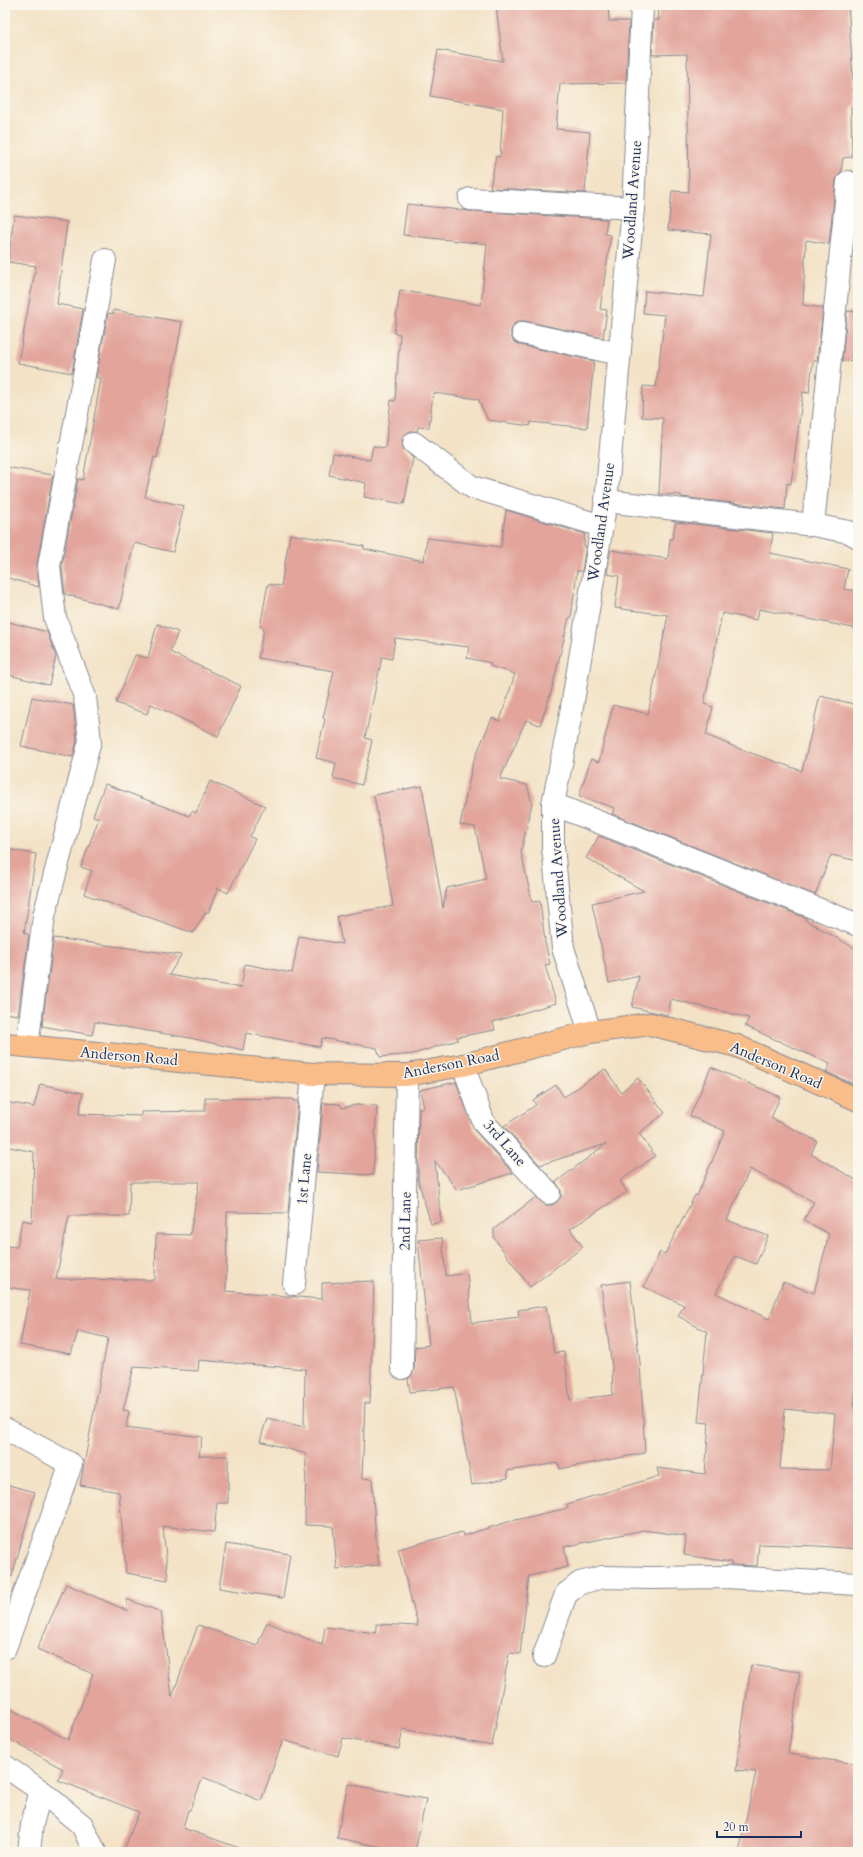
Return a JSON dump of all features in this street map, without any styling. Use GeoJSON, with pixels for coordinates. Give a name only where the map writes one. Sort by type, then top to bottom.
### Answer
{"type":"FeatureCollection","features":[{"type":"Feature","properties":{"kind":"main road","name":"Anderson Road"},"geometry":{"type":"LineString","coordinates":[[11,1047],[313,1074],[407,1075],[463,1065],[590,1032],[650,1024],[737,1046],[858,1100]]}},
{"type":"Feature","properties":{"kind":"street","name":"Woodland Avenue"},"geometry":{"type":"LineString","coordinates":[[590,1032],[563,948],[553,847],[553,804],[570,719],[606,501],[634,208],[642,5]]}},
{"type":"Feature","properties":{"kind":"street"},"geometry":{"type":"LineString","coordinates":[[813,525],[848,182]]}},
{"type":"Feature","properties":{"kind":"street"},"geometry":{"type":"LineString","coordinates":[[470,199],[634,208]]}},
{"type":"Feature","properties":{"kind":"street"},"geometry":{"type":"LineString","coordinates":[[11,1047],[90,741],[85,696],[55,618],[49,566],[105,260]]}},
{"type":"Feature","properties":{"kind":"street"},"geometry":{"type":"LineString","coordinates":[[523,333],[620,354]]}},
{"type":"Feature","properties":{"kind":"street"},"geometry":{"type":"LineString","coordinates":[[414,443],[472,488],[602,526]]}},
{"type":"Feature","properties":{"kind":"street"},"geometry":{"type":"LineString","coordinates":[[606,501],[813,525],[849,532],[858,537]]}},
{"type":"Feature","properties":{"kind":"street"},"geometry":{"type":"LineString","coordinates":[[553,804],[858,925]]}},
{"type":"Feature","properties":{"kind":"street","name":"3rd Lane"},"geometry":{"type":"LineString","coordinates":[[463,1065],[484,1123],[549,1193]]}},
{"type":"Feature","properties":{"kind":"street","name":"1st Lane"},"geometry":{"type":"LineString","coordinates":[[294,1284],[313,1074]]}},
{"type":"Feature","properties":{"kind":"street","name":"2nd Lane"},"geometry":{"type":"LineString","coordinates":[[402,1368],[407,1075]]}},
{"type":"Feature","properties":{"kind":"street"},"geometry":{"type":"LineString","coordinates":[[5,1429],[71,1464],[5,1648]]}},
{"type":"Feature","properties":{"kind":"street"},"geometry":{"type":"LineString","coordinates":[[544,1656],[566,1594],[580,1583],[603,1577],[725,1577],[858,1584]]}},
{"type":"Feature","properties":{"kind":"street"},"geometry":{"type":"LineString","coordinates":[[5,1766],[41,1791],[82,1825],[95,1852]]}},
{"type":"Feature","properties":{"kind":"street"},"geometry":{"type":"LineString","coordinates":[[29,1852],[32,1824],[41,1791]]}},
{"type":"Feature","properties":{"kind":"building"},"geometry":{"type":"Polygon","coordinates":[[[496,5],[608,5],[609,21],[629,21],[626,83],[560,84],[556,129],[590,132],[585,193],[490,188],[496,156],[500,157],[503,109],[430,96],[438,50],[503,61],[496,5]]]}},
{"type":"Feature","properties":{"kind":"building"},"geometry":{"type":"Polygon","coordinates":[[[658,5],[705,5],[705,9],[735,5],[848,5],[855,107],[851,107],[852,157],[843,158],[841,172],[836,180],[829,244],[806,240],[803,305],[823,308],[817,361],[813,361],[809,393],[803,392],[791,484],[787,483],[785,509],[681,497],[681,495],[659,494],[663,418],[642,417],[643,386],[656,387],[665,315],[643,313],[645,291],[704,297],[711,234],[668,230],[672,191],[689,192],[687,54],[652,55],[654,20],[659,20],[658,5]]]}},
{"type":"Feature","properties":{"kind":"building"},"geometry":{"type":"Polygon","coordinates":[[[407,204],[469,211],[607,219],[605,234],[611,235],[600,309],[607,310],[603,338],[525,321],[519,321],[514,324],[511,331],[511,337],[514,342],[520,345],[594,361],[587,428],[531,422],[530,426],[488,420],[478,399],[433,393],[429,428],[418,427],[417,431],[409,432],[404,436],[402,441],[403,448],[413,458],[404,504],[364,497],[366,483],[329,475],[333,453],[370,460],[373,446],[385,448],[391,400],[395,401],[400,334],[394,333],[400,290],[481,305],[487,244],[403,235],[407,204]]]}},
{"type":"Feature","properties":{"kind":"building"},"geometry":{"type":"Polygon","coordinates":[[[14,215],[67,222],[57,304],[83,309],[72,373],[18,363],[36,266],[8,262],[14,215]]]}},
{"type":"Feature","properties":{"kind":"building"},"geometry":{"type":"Polygon","coordinates":[[[113,310],[182,322],[157,458],[154,457],[145,497],[184,506],[173,552],[134,543],[119,609],[65,594],[62,566],[78,479],[83,480],[101,378],[96,377],[108,313],[113,314],[113,310]]]}},
{"type":"Feature","properties":{"kind":"building"},"geometry":{"type":"Polygon","coordinates":[[[847,311],[858,312],[858,360],[842,361],[847,311]]]}},
{"type":"Feature","properties":{"kind":"building"},"geometry":{"type":"Polygon","coordinates":[[[5,467],[53,475],[37,564],[39,587],[5,577],[5,467]]]}},
{"type":"Feature","properties":{"kind":"building"},"geometry":{"type":"Polygon","coordinates":[[[506,510],[585,534],[584,546],[586,546],[582,571],[577,571],[571,618],[569,618],[551,692],[540,725],[526,720],[500,779],[527,785],[532,803],[521,852],[532,902],[540,901],[545,942],[550,964],[545,965],[556,1003],[493,1022],[495,1030],[457,1037],[458,1040],[413,1054],[380,1057],[377,1048],[322,1038],[320,1047],[246,1033],[243,1050],[190,1038],[95,1022],[92,1035],[42,1026],[54,938],[181,955],[169,975],[241,988],[245,964],[292,973],[299,936],[342,944],[337,916],[393,906],[374,795],[422,786],[443,908],[447,888],[486,879],[475,827],[460,825],[473,762],[492,718],[500,721],[515,674],[490,666],[491,663],[467,658],[469,647],[395,638],[392,659],[382,657],[365,738],[372,740],[362,785],[333,778],[336,763],[316,758],[325,719],[323,718],[334,671],[258,658],[264,628],[260,627],[268,584],[281,586],[290,534],[364,546],[364,549],[424,561],[427,538],[501,547],[506,510]]]}},
{"type":"Feature","properties":{"kind":"building"},"geometry":{"type":"Polygon","coordinates":[[[676,522],[773,533],[770,553],[848,569],[844,589],[858,591],[858,629],[759,609],[757,620],[722,613],[704,704],[713,707],[706,735],[802,771],[820,696],[858,705],[858,861],[831,855],[815,895],[612,814],[615,808],[579,796],[591,759],[599,762],[613,705],[648,714],[668,615],[615,608],[619,576],[607,574],[611,550],[668,559],[670,539],[672,539],[676,522]]]}},
{"type":"Feature","properties":{"kind":"building"},"geometry":{"type":"Polygon","coordinates":[[[5,621],[47,632],[56,656],[49,685],[5,674],[5,621]]]}},
{"type":"Feature","properties":{"kind":"building"},"geometry":{"type":"Polygon","coordinates":[[[157,624],[178,632],[170,652],[241,686],[218,736],[151,704],[147,714],[116,703],[135,655],[148,658],[157,624]]]}},
{"type":"Feature","properties":{"kind":"building"},"geometry":{"type":"Polygon","coordinates":[[[32,697],[73,705],[77,740],[73,757],[21,746],[32,697]]]}},
{"type":"Feature","properties":{"kind":"building"},"geometry":{"type":"Polygon","coordinates":[[[210,781],[265,806],[250,837],[255,839],[228,893],[218,888],[208,913],[206,912],[193,933],[84,894],[92,871],[81,867],[99,818],[93,816],[105,784],[189,816],[192,811],[196,813],[210,781]]]}},
{"type":"Feature","properties":{"kind":"building"},"geometry":{"type":"Polygon","coordinates":[[[599,836],[806,918],[805,920],[858,950],[858,1086],[826,1072],[830,1064],[745,1026],[749,1018],[671,999],[668,1015],[632,1007],[639,976],[609,983],[592,903],[644,891],[586,858],[599,836]]]}},
{"type":"Feature","properties":{"kind":"building"},"geometry":{"type":"Polygon","coordinates":[[[5,849],[36,854],[24,933],[29,935],[18,1015],[5,1013],[5,849]]]}},
{"type":"Feature","properties":{"kind":"building"},"geometry":{"type":"Polygon","coordinates":[[[711,1067],[780,1097],[771,1118],[817,1141],[811,1154],[858,1181],[858,1362],[854,1408],[858,1414],[858,1549],[759,1544],[757,1566],[731,1565],[731,1562],[684,1555],[686,1536],[643,1530],[564,1547],[568,1567],[529,1576],[520,1654],[509,1653],[492,1746],[403,1729],[399,1749],[343,1738],[338,1756],[283,1740],[261,1801],[203,1777],[190,1810],[188,1810],[183,1828],[242,1849],[241,1852],[123,1852],[139,1812],[58,1780],[63,1769],[5,1737],[5,1706],[68,1740],[93,1674],[37,1649],[66,1584],[128,1611],[126,1599],[161,1612],[172,1697],[198,1625],[257,1646],[267,1622],[322,1645],[325,1627],[376,1633],[376,1624],[418,1626],[398,1549],[462,1532],[463,1536],[511,1521],[568,1508],[567,1504],[659,1476],[657,1468],[705,1474],[709,1423],[698,1422],[707,1332],[678,1316],[684,1305],[644,1287],[660,1252],[665,1254],[695,1195],[697,1196],[725,1131],[690,1116],[711,1067]],[[750,1169],[727,1220],[768,1236],[756,1264],[735,1256],[716,1293],[769,1319],[783,1282],[814,1293],[829,1234],[804,1220],[814,1202],[750,1169]],[[785,1409],[780,1469],[830,1470],[835,1414],[785,1409]]]}},
{"type":"Feature","properties":{"kind":"building"},"geometry":{"type":"Polygon","coordinates":[[[605,1069],[621,1092],[638,1078],[665,1113],[639,1133],[655,1156],[620,1181],[627,1192],[570,1229],[583,1247],[530,1287],[494,1238],[494,1229],[536,1197],[546,1205],[552,1205],[557,1202],[561,1197],[561,1191],[556,1182],[606,1144],[540,1165],[504,1126],[536,1105],[533,1100],[556,1085],[564,1097],[605,1069]]]}},
{"type":"Feature","properties":{"kind":"building"},"geometry":{"type":"Polygon","coordinates":[[[456,1082],[475,1131],[513,1173],[457,1190],[435,1161],[441,1222],[431,1224],[418,1180],[419,1108],[424,1108],[420,1090],[456,1082]]]}},
{"type":"Feature","properties":{"kind":"building"},"geometry":{"type":"Polygon","coordinates":[[[40,1084],[83,1093],[79,1114],[141,1116],[141,1112],[205,1111],[205,1098],[293,1099],[293,1101],[298,1101],[288,1213],[227,1212],[226,1291],[322,1299],[322,1283],[374,1281],[370,1403],[365,1403],[362,1479],[372,1478],[379,1565],[337,1569],[333,1526],[305,1525],[306,1454],[260,1441],[267,1418],[304,1427],[305,1369],[199,1360],[198,1371],[134,1367],[123,1410],[129,1411],[126,1427],[202,1437],[199,1456],[228,1456],[228,1503],[217,1503],[214,1532],[163,1526],[168,1580],[126,1573],[119,1492],[80,1485],[108,1338],[78,1331],[71,1354],[20,1345],[30,1290],[5,1287],[5,1246],[17,1247],[22,1220],[32,1222],[34,1152],[5,1146],[5,1102],[34,1107],[40,1084]],[[130,1182],[129,1216],[69,1216],[56,1279],[155,1280],[156,1234],[190,1235],[199,1182],[130,1182]]]}},
{"type":"Feature","properties":{"kind":"building"},"geometry":{"type":"Polygon","coordinates":[[[323,1103],[340,1104],[342,1108],[356,1105],[377,1106],[373,1175],[317,1172],[323,1103]]]}},
{"type":"Feature","properties":{"kind":"building"},"geometry":{"type":"Polygon","coordinates":[[[442,1238],[446,1276],[467,1273],[472,1323],[519,1317],[518,1310],[546,1306],[554,1353],[564,1352],[570,1400],[613,1395],[612,1367],[601,1285],[630,1281],[640,1363],[645,1453],[560,1469],[558,1463],[507,1471],[508,1478],[472,1485],[454,1387],[410,1392],[408,1379],[412,1375],[414,1369],[415,1347],[429,1345],[418,1240],[442,1238]]]}},
{"type":"Feature","properties":{"kind":"building"},"geometry":{"type":"Polygon","coordinates":[[[5,1484],[35,1492],[12,1577],[5,1576],[5,1484]]]}},
{"type":"Feature","properties":{"kind":"building"},"geometry":{"type":"Polygon","coordinates":[[[226,1544],[290,1554],[283,1598],[219,1588],[226,1544]]]}},
{"type":"Feature","properties":{"kind":"building"},"geometry":{"type":"Polygon","coordinates":[[[751,1665],[800,1672],[788,1754],[858,1764],[858,1816],[852,1852],[739,1852],[756,1772],[736,1770],[751,1665]]]}},
{"type":"Feature","properties":{"kind":"building"},"geometry":{"type":"Polygon","coordinates":[[[348,1784],[426,1799],[415,1852],[407,1852],[337,1838],[348,1784]]]}}]}
